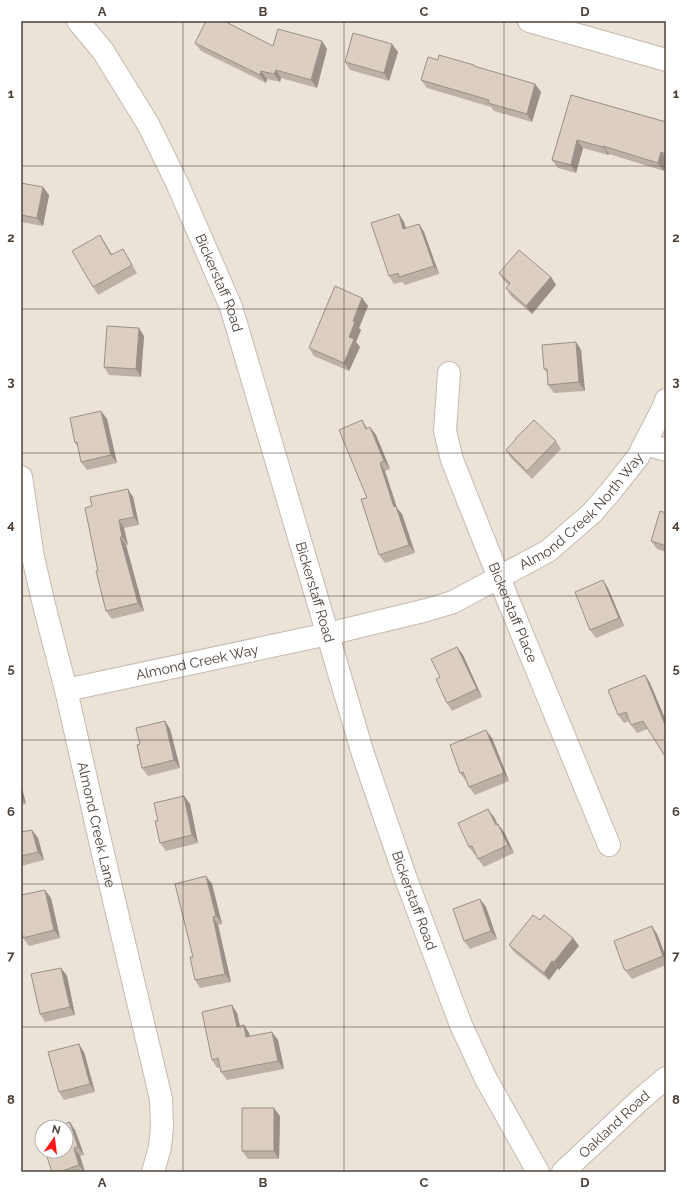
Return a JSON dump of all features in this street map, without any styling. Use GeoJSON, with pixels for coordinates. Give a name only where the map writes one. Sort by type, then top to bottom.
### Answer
{"type":"FeatureCollection","features":[{"type":"Feature","properties":{"kind":"street","name":"Bickerstaff Road"},"geometry":{"type":"LineString","coordinates":[[78,21],[103,51],[148,124],[178,183],[231,307],[363,754],[406,879],[461,1025],[485,1077],[538,1172]]}},
{"type":"Feature","properties":{"kind":"street"},"geometry":{"type":"LineString","coordinates":[[529,21],[666,60]]}},
{"type":"Feature","properties":{"kind":"street","name":"Bickerstaff Place"},"geometry":{"type":"LineString","coordinates":[[449,373],[446,432],[452,460],[609,845]]}},
{"type":"Feature","properties":{"kind":"street","name":"Almond Creek North Way"},"geometry":{"type":"LineString","coordinates":[[328,634],[453,602],[548,551],[592,513],[638,457],[664,408],[666,400]]}},
{"type":"Feature","properties":{"kind":"street"},"geometry":{"type":"LineString","coordinates":[[645,444],[666,450]]}},
{"type":"Feature","properties":{"kind":"street","name":"Almond Creek Lane"},"geometry":{"type":"LineString","coordinates":[[21,477],[33,557],[66,690],[161,1099],[162,1127],[160,1147],[153,1172]]}},
{"type":"Feature","properties":{"kind":"street","name":"Almond Creek Way"},"geometry":{"type":"LineString","coordinates":[[66,690],[328,634]]}},
{"type":"Feature","properties":{"kind":"street","name":"Oakland Road"},"geometry":{"type":"LineString","coordinates":[[563,1172],[666,1078]]}},
{"type":"Feature","properties":{"kind":"shaded area"},"geometry":{"type":"Polygon","coordinates":[[[21,21],[666,21],[666,1172],[21,1172],[21,21]]]}},
{"type":"Feature","properties":{"kind":"building"},"geometry":{"type":"Polygon","coordinates":[[[206,21],[224,21],[273,46],[278,29],[322,41],[311,80],[276,70],[274,74],[261,71],[260,75],[195,43],[206,21]]]}},
{"type":"Feature","properties":{"kind":"building"},"geometry":{"type":"Polygon","coordinates":[[[353,33],[392,44],[384,73],[345,62],[353,33]]]}},
{"type":"Feature","properties":{"kind":"building"},"geometry":{"type":"Polygon","coordinates":[[[439,55],[535,84],[527,114],[488,103],[489,100],[421,80],[428,57],[438,60],[439,55]]]}},
{"type":"Feature","properties":{"kind":"building"},"geometry":{"type":"Polygon","coordinates":[[[571,95],[666,122],[666,154],[661,152],[658,163],[603,146],[577,140],[571,165],[552,160],[571,95]]]}},
{"type":"Feature","properties":{"kind":"building"},"geometry":{"type":"Polygon","coordinates":[[[21,183],[43,187],[37,218],[21,215],[21,183]]]}},
{"type":"Feature","properties":{"kind":"building"},"geometry":{"type":"Polygon","coordinates":[[[399,214],[403,229],[419,224],[434,266],[399,277],[398,273],[389,276],[371,223],[399,214]]]}},
{"type":"Feature","properties":{"kind":"building"},"geometry":{"type":"Polygon","coordinates":[[[100,235],[111,255],[123,249],[132,265],[93,287],[72,251],[100,235]]]}},
{"type":"Feature","properties":{"kind":"building"},"geometry":{"type":"Polygon","coordinates":[[[519,250],[551,277],[526,306],[506,288],[510,283],[499,273],[519,250]]]}},
{"type":"Feature","properties":{"kind":"building"},"geometry":{"type":"Polygon","coordinates":[[[335,286],[362,298],[353,321],[355,322],[349,337],[354,339],[344,363],[309,348],[335,286]]]}},
{"type":"Feature","properties":{"kind":"building"},"geometry":{"type":"Polygon","coordinates":[[[107,326],[139,328],[136,369],[104,367],[107,326]]]}},
{"type":"Feature","properties":{"kind":"building"},"geometry":{"type":"Polygon","coordinates":[[[576,342],[579,382],[548,385],[547,369],[544,369],[542,345],[576,342]]]}},
{"type":"Feature","properties":{"kind":"building"},"geometry":{"type":"Polygon","coordinates":[[[101,411],[111,455],[81,462],[77,442],[75,443],[70,418],[101,411]]]}},
{"type":"Feature","properties":{"kind":"building"},"geometry":{"type":"Polygon","coordinates":[[[362,420],[366,429],[370,427],[384,461],[380,463],[394,507],[396,506],[409,545],[379,555],[361,499],[367,498],[339,430],[362,420]]]}},
{"type":"Feature","properties":{"kind":"building"},"geometry":{"type":"Polygon","coordinates":[[[534,420],[556,441],[527,471],[506,450],[534,420]]]}},
{"type":"Feature","properties":{"kind":"building"},"geometry":{"type":"Polygon","coordinates":[[[128,489],[134,517],[119,520],[122,537],[120,537],[138,603],[106,611],[96,571],[98,571],[85,508],[92,506],[90,497],[128,489]]]}},
{"type":"Feature","properties":{"kind":"building"},"geometry":{"type":"Polygon","coordinates":[[[660,511],[666,513],[666,546],[651,541],[660,511]]]}},
{"type":"Feature","properties":{"kind":"building"},"geometry":{"type":"Polygon","coordinates":[[[603,580],[619,618],[590,630],[575,592],[603,580]]]}},
{"type":"Feature","properties":{"kind":"building"},"geometry":{"type":"Polygon","coordinates":[[[457,647],[477,689],[447,703],[436,679],[440,677],[431,659],[457,647]]]}},
{"type":"Feature","properties":{"kind":"building"},"geometry":{"type":"Polygon","coordinates":[[[645,675],[666,727],[666,758],[643,721],[631,725],[626,712],[618,715],[608,690],[645,675]]]}},
{"type":"Feature","properties":{"kind":"building"},"geometry":{"type":"Polygon","coordinates":[[[165,721],[174,760],[142,768],[137,745],[140,744],[136,728],[165,721]]]}},
{"type":"Feature","properties":{"kind":"building"},"geometry":{"type":"Polygon","coordinates":[[[486,730],[504,773],[469,787],[463,772],[460,773],[450,745],[486,730]]]}},
{"type":"Feature","properties":{"kind":"building"},"geometry":{"type":"Polygon","coordinates":[[[184,796],[192,835],[160,843],[155,821],[158,821],[154,803],[184,796]]]}},
{"type":"Feature","properties":{"kind":"building"},"geometry":{"type":"Polygon","coordinates":[[[488,809],[496,825],[498,824],[508,845],[478,859],[472,846],[469,847],[458,823],[488,809]]]}},
{"type":"Feature","properties":{"kind":"building"},"geometry":{"type":"Polygon","coordinates":[[[32,830],[38,852],[21,856],[21,832],[32,830]]]}},
{"type":"Feature","properties":{"kind":"building"},"geometry":{"type":"Polygon","coordinates":[[[206,876],[216,916],[213,917],[225,974],[195,980],[190,957],[193,957],[175,884],[206,876]]]}},
{"type":"Feature","properties":{"kind":"building"},"geometry":{"type":"Polygon","coordinates":[[[45,890],[54,930],[23,938],[21,927],[21,895],[45,890]]]}},
{"type":"Feature","properties":{"kind":"building"},"geometry":{"type":"Polygon","coordinates":[[[480,899],[491,931],[464,941],[453,909],[480,899]]]}},
{"type":"Feature","properties":{"kind":"building"},"geometry":{"type":"Polygon","coordinates":[[[533,915],[540,920],[544,915],[573,938],[554,962],[552,961],[544,973],[509,945],[533,915]]]}},
{"type":"Feature","properties":{"kind":"building"},"geometry":{"type":"Polygon","coordinates":[[[652,926],[663,956],[626,971],[614,941],[652,926]]]}},
{"type":"Feature","properties":{"kind":"building"},"geometry":{"type":"Polygon","coordinates":[[[61,968],[70,1007],[40,1014],[31,974],[61,968]]]}},
{"type":"Feature","properties":{"kind":"building"},"geometry":{"type":"Polygon","coordinates":[[[232,1005],[237,1027],[244,1025],[246,1037],[272,1032],[278,1061],[221,1072],[218,1058],[212,1060],[202,1012],[232,1005]]]}},
{"type":"Feature","properties":{"kind":"building"},"geometry":{"type":"Polygon","coordinates":[[[79,1044],[90,1084],[59,1092],[48,1052],[79,1044]]]}},
{"type":"Feature","properties":{"kind":"building"},"geometry":{"type":"Polygon","coordinates":[[[242,1108],[274,1108],[274,1151],[242,1151],[242,1108]]]}},
{"type":"Feature","properties":{"kind":"building"},"geometry":{"type":"Polygon","coordinates":[[[74,1134],[78,1147],[74,1148],[74,1134]]]}},
{"type":"Feature","properties":{"kind":"building"},"geometry":{"type":"Polygon","coordinates":[[[74,1148],[79,1165],[59,1172],[52,1172],[48,1159],[74,1159],[74,1148]]]}}]}
